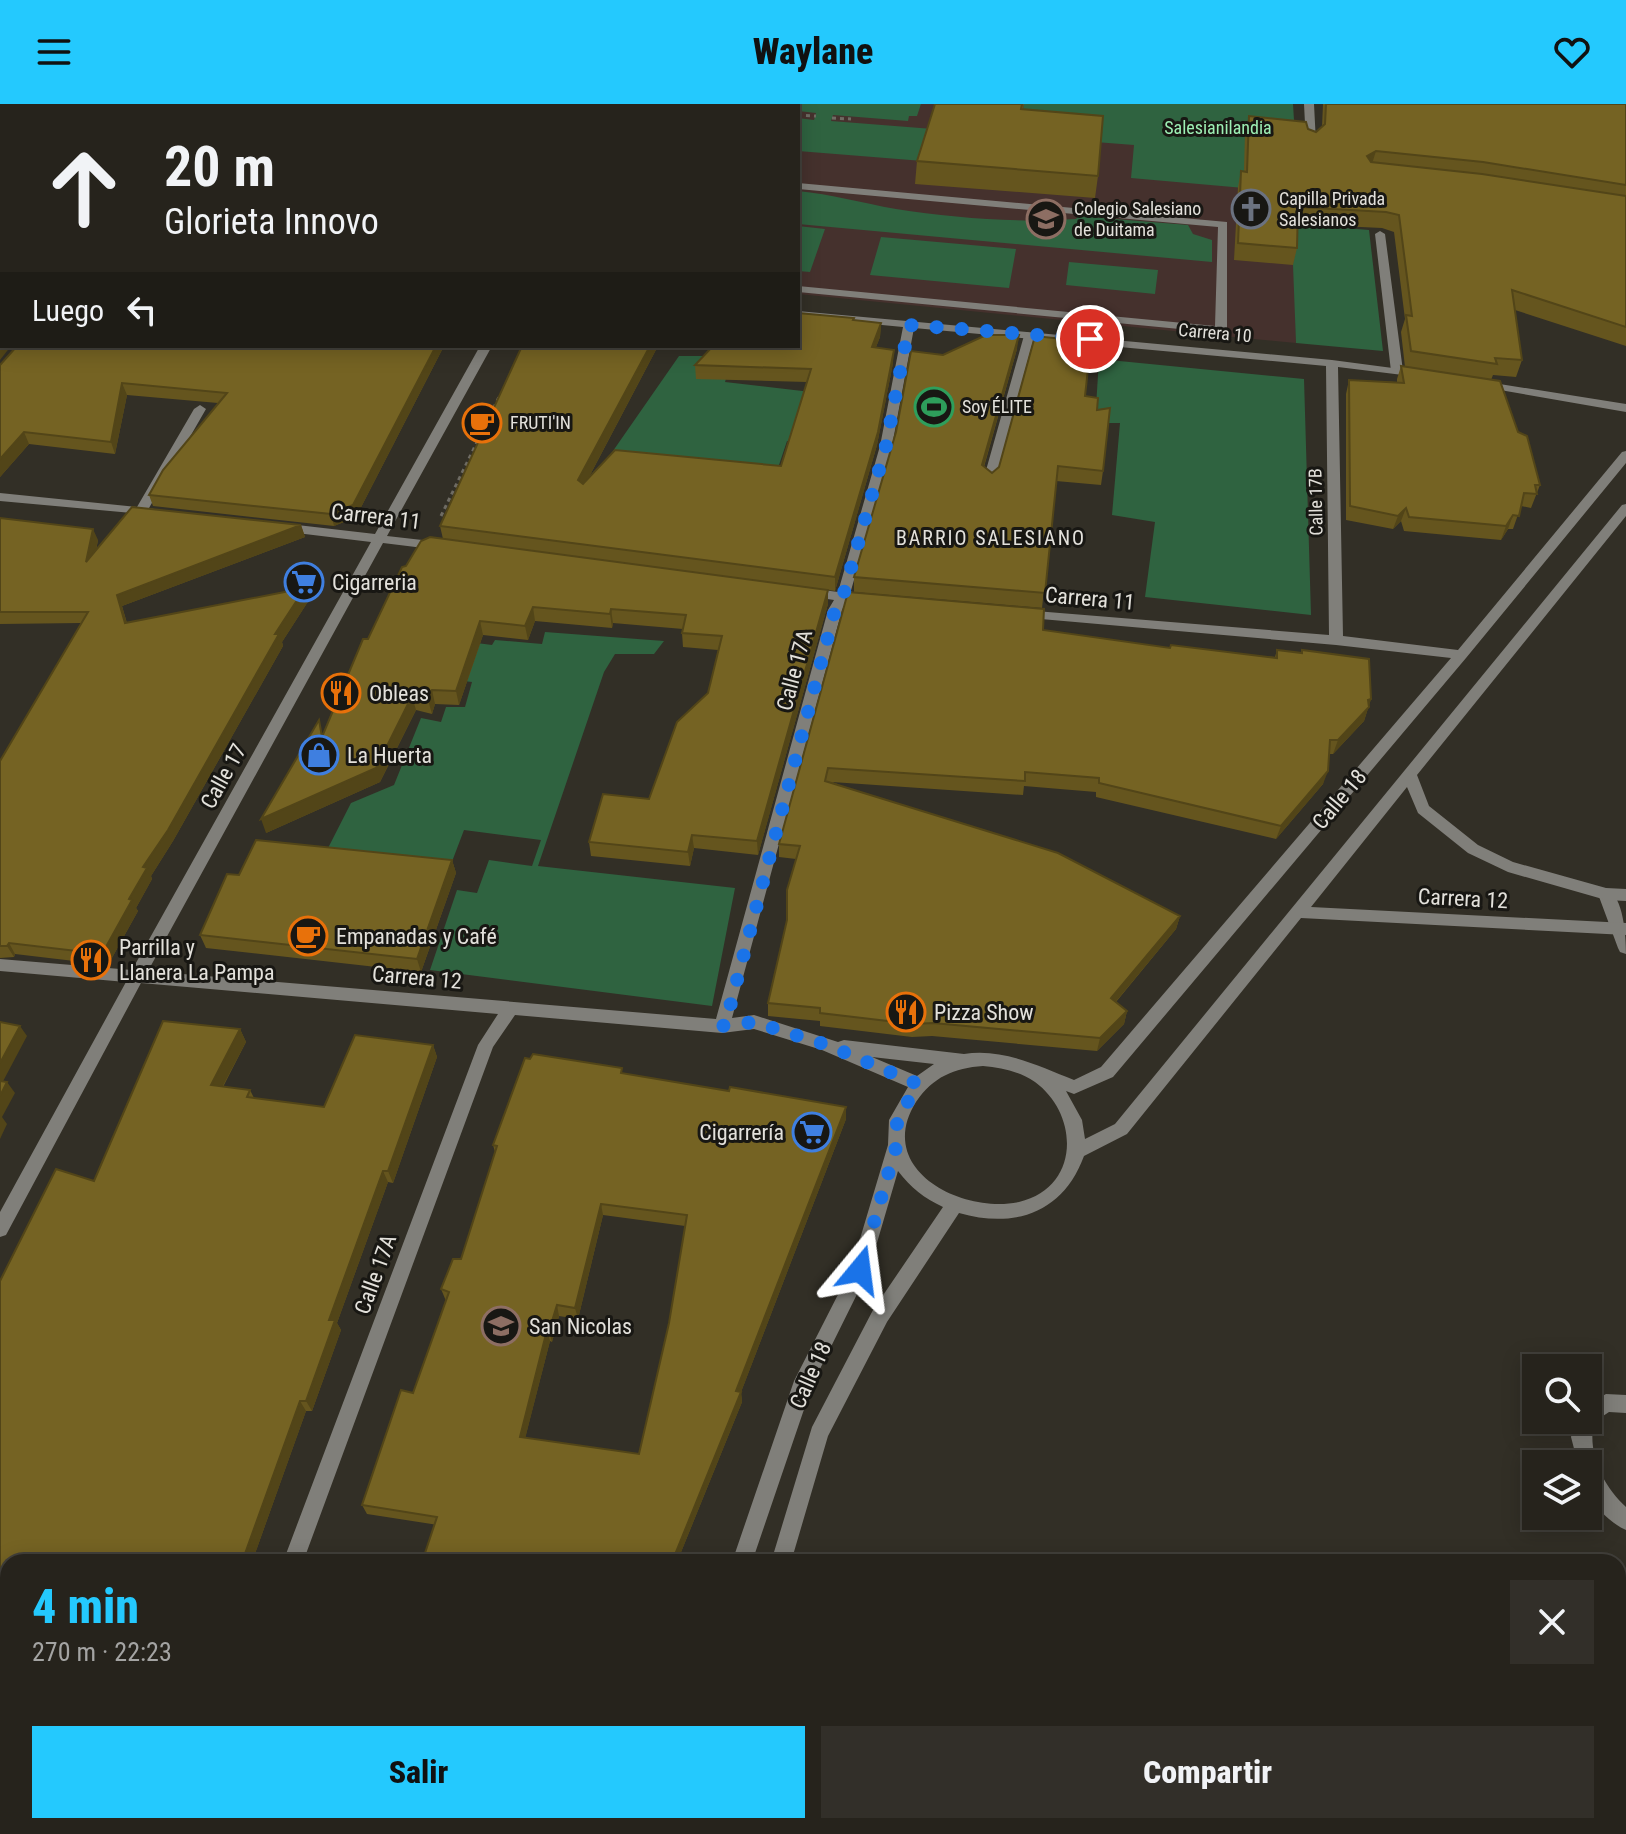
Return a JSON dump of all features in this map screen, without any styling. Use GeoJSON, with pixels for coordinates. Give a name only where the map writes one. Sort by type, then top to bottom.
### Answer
{"type":"FeatureCollection","features":[{"type":"Feature","properties":{"kind":"street"},"geometry":{"type":"LineString","coordinates":[[1309,104],[1311,143]]}},
{"type":"Feature","properties":{"kind":"street"},"geometry":{"type":"LineString","coordinates":[[800,186],[1223,224],[1221,330],[800,289]]}},
{"type":"Feature","properties":{"kind":"street"},"geometry":{"type":"LineString","coordinates":[[1380,234],[1397,371]]}},
{"type":"Feature","properties":{"kind":"street","name":"Carrera 10"},"geometry":{"type":"LineString","coordinates":[[800,314],[1332,363],[1428,376]]}},
{"type":"Feature","properties":{"kind":"street","name":"Calle 17A"},"geometry":{"type":"LineString","coordinates":[[722,1026],[727,1018],[835,610],[843,596],[886,446],[909,325]]}},
{"type":"Feature","properties":{"kind":"street"},"geometry":{"type":"LineString","coordinates":[[989,481],[1029,334]]}},
{"type":"Feature","properties":{"kind":"street","name":"Calle 17"},"geometry":{"type":"LineString","coordinates":[[0,1229],[136,976],[485,348]]}},
{"type":"Feature","properties":{"kind":"street","name":"Calle 17B"},"geometry":{"type":"LineString","coordinates":[[1332,363],[1336,640]]}},
{"type":"Feature","properties":{"kind":"street"},"geometry":{"type":"LineString","coordinates":[[1473,383],[1626,408]]}},
{"type":"Feature","properties":{"kind":"street"},"geometry":{"type":"LineString","coordinates":[[141,511],[200,409]]}},
{"type":"Feature","properties":{"kind":"street","name":"Calle 18"},"geometry":{"type":"LineString","coordinates":[[1025,1068],[1074,1087],[1107,1072],[1461,655],[1626,455]]}},
{"type":"Feature","properties":{"kind":"street"},"geometry":{"type":"LineString","coordinates":[[0,497],[171,514]]}},
{"type":"Feature","properties":{"kind":"street","name":"Calle 18"},"geometry":{"type":"LineString","coordinates":[[1078,1151],[1121,1129],[1626,508]]}},
{"type":"Feature","properties":{"kind":"street","name":"Carrera 11"},"geometry":{"type":"LineString","coordinates":[[261,524],[450,547]]}},
{"type":"Feature","properties":{"kind":"street"},"geometry":{"type":"LineString","coordinates":[[796,591],[877,602]]}},
{"type":"Feature","properties":{"kind":"street","name":"Carrera 11"},"geometry":{"type":"LineString","coordinates":[[1004,613],[1336,640],[1461,655]]}},
{"type":"Feature","properties":{"kind":"street","name":"Carrera 12"},"geometry":{"type":"LineString","coordinates":[[1410,774],[1423,809],[1473,849],[1508,866],[1606,894],[1626,895]]}},
{"type":"Feature","properties":{"kind":"street"},"geometry":{"type":"LineString","coordinates":[[1606,894],[1622,928],[1626,948]]}},
{"type":"Feature","properties":{"kind":"street","name":"Carrera 12"},"geometry":{"type":"LineString","coordinates":[[1298,912],[1622,928]]}},
{"type":"Feature","properties":{"kind":"street","name":"Carrera 12"},"geometry":{"type":"LineString","coordinates":[[0,965],[722,1026],[754,1022],[827,1045],[918,1084]]}},
{"type":"Feature","properties":{"kind":"street","name":"Calle 17A"},"geometry":{"type":"LineString","coordinates":[[296,1554],[486,1045],[511,1007]]}},
{"type":"Feature","properties":{"kind":"street","name":"Carrera 12"},"geometry":{"type":"LineString","coordinates":[[827,1045],[963,1060]]}},
{"type":"Feature","properties":{"kind":"street"},"geometry":{"type":"LineString","coordinates":[[963,1060],[1004,1061],[1025,1068],[1060,1094],[1071,1111],[1078,1131],[1078,1151],[1068,1176],[1048,1197],[1019,1210],[986,1214],[954,1206],[922,1186],[911,1173],[897,1144],[897,1121],[918,1084],[927,1074],[963,1060]]}},
{"type":"Feature","properties":{"kind":"street","name":"Calle 18"},"geometry":{"type":"LineString","coordinates":[[745,1554],[804,1381],[860,1270],[897,1144]]}},
{"type":"Feature","properties":{"kind":"street","name":"Calle 18"},"geometry":{"type":"LineString","coordinates":[[783,1554],[819,1434],[880,1316],[954,1206]]}},
{"type":"Feature","properties":{"kind":"street"},"geometry":{"type":"LineString","coordinates":[[1602,1406],[1606,1403],[1626,1404]]}},
{"type":"Feature","properties":{"kind":"street"},"geometry":{"type":"LineString","coordinates":[[1602,1497],[1608,1507],[1626,1520]]}},
{"type":"Feature","properties":{"kind":"path"},"geometry":{"type":"LineString","coordinates":[[800,115],[816,116]]}},
{"type":"Feature","properties":{"kind":"path"},"geometry":{"type":"LineString","coordinates":[[832,118],[851,119]]}},
{"type":"Feature","properties":{"kind":"path"},"geometry":{"type":"LineString","coordinates":[[441,517],[503,389]]}},
{"type":"Feature","properties":{"kind":"shaded area","name":"Colegio Salesiano de Duitama"},"geometry":{"type":"Polygon","coordinates":[[[800,104],[1293,104],[1296,343],[800,294],[800,104]]]}},
{"type":"Feature","properties":{"kind":"green space"},"geometry":{"type":"Polygon","coordinates":[[[800,104],[921,104],[917,116],[909,116],[908,121],[833,115],[831,121],[933,129],[923,161],[800,151],[800,118],[814,120],[816,113],[800,111],[800,104]]]}},
{"type":"Feature","properties":{"kind":"green space","name":"Salesianilandia"},"geometry":{"type":"Polygon","coordinates":[[[1024,104],[1293,104],[1295,137],[1246,132],[1244,188],[1131,178],[1134,145],[1018,136],[1024,104]]]}},
{"type":"Feature","properties":{"kind":"green space"},"geometry":{"type":"Polygon","coordinates":[[[800,191],[896,209],[963,217],[1031,220],[1076,219],[1078,216],[1188,225],[1193,234],[1212,240],[1212,262],[800,224],[800,191]]]}},
{"type":"Feature","properties":{"kind":"green space"},"geometry":{"type":"Polygon","coordinates":[[[1295,224],[1369,230],[1383,351],[1296,343],[1295,224]]]}},
{"type":"Feature","properties":{"kind":"green space"},"geometry":{"type":"Polygon","coordinates":[[[800,226],[825,229],[810,272],[800,271],[800,226]]]}},
{"type":"Feature","properties":{"kind":"green space"},"geometry":{"type":"Polygon","coordinates":[[[881,237],[1016,249],[1009,288],[870,275],[881,237]]]}},
{"type":"Feature","properties":{"kind":"green space"},"geometry":{"type":"Polygon","coordinates":[[[1069,262],[1158,270],[1155,294],[1066,285],[1069,262]]]}},
{"type":"Feature","properties":{"kind":"green space"},"geometry":{"type":"Polygon","coordinates":[[[679,356],[733,356],[725,382],[879,400],[866,447],[787,441],[774,480],[606,461],[679,356]]]}},
{"type":"Feature","properties":{"kind":"green space"},"geometry":{"type":"Polygon","coordinates":[[[1099,359],[1304,379],[1311,615],[1145,597],[1155,522],[1112,515],[1120,423],[1095,423],[1099,359]]]}},
{"type":"Feature","properties":{"kind":"green space"},"geometry":{"type":"Polygon","coordinates":[[[545,632],[664,641],[654,654],[615,654],[604,672],[538,866],[735,888],[712,1006],[430,970],[457,890],[477,893],[489,860],[532,866],[541,840],[464,830],[445,880],[326,852],[351,803],[394,785],[421,718],[441,722],[446,707],[465,707],[472,682],[454,680],[469,642],[492,645],[495,640],[542,644],[545,632]]]}},
{"type":"Feature","properties":{"kind":"building"},"geometry":{"type":"Polygon","coordinates":[[[935,104],[1022,104],[1021,109],[1103,116],[1098,176],[917,161],[935,104]]]}},
{"type":"Feature","properties":{"kind":"building"},"geometry":{"type":"Polygon","coordinates":[[[1326,104],[1626,104],[1626,185],[1483,162],[1376,151],[1367,156],[1371,162],[1482,174],[1626,196],[1626,327],[1512,290],[1522,360],[1495,358],[1497,364],[1411,351],[1406,315],[1412,316],[1399,215],[1298,207],[1297,248],[1238,243],[1241,171],[1247,172],[1249,116],[1306,122],[1308,129],[1316,132],[1325,124],[1326,104]]]}},
{"type":"Feature","properties":{"kind":"building"},"geometry":{"type":"Polygon","coordinates":[[[800,313],[881,323],[872,347],[894,350],[878,432],[835,577],[440,526],[521,348],[649,348],[578,480],[583,484],[615,450],[781,466],[811,369],[695,365],[711,348],[800,348],[800,313]]]}},
{"type":"Feature","properties":{"kind":"building"},"geometry":{"type":"Polygon","coordinates":[[[986,335],[1019,335],[982,465],[992,473],[999,467],[1035,336],[1091,342],[1085,396],[1098,398],[1097,410],[1110,408],[1103,471],[1058,466],[1045,593],[854,577],[896,432],[911,351],[943,355],[986,335]]]}},
{"type":"Feature","properties":{"kind":"building"},"geometry":{"type":"Polygon","coordinates":[[[15,348],[435,348],[353,505],[331,514],[149,495],[163,470],[227,393],[122,383],[111,442],[24,432],[0,459],[0,365],[15,348]]]}},
{"type":"Feature","properties":{"kind":"building"},"geometry":{"type":"Polygon","coordinates":[[[1401,366],[1500,381],[1518,432],[1527,436],[1540,485],[1535,485],[1537,494],[1524,493],[1519,516],[1513,515],[1506,526],[1409,517],[1406,508],[1398,516],[1350,506],[1349,380],[1404,383],[1401,366]]]}},
{"type":"Feature","properties":{"kind":"building"},"geometry":{"type":"Polygon","coordinates":[[[132,507],[301,525],[117,595],[125,623],[305,588],[275,634],[279,634],[168,830],[143,867],[147,868],[102,954],[9,943],[0,946],[0,761],[88,612],[0,612],[0,518],[93,529],[86,562],[132,507]]]}},
{"type":"Feature","properties":{"kind":"building"},"geometry":{"type":"Polygon","coordinates":[[[430,537],[828,590],[757,841],[692,835],[688,852],[589,842],[603,794],[649,799],[677,722],[708,693],[722,636],[682,633],[686,615],[611,609],[610,614],[533,607],[525,626],[480,621],[456,691],[432,690],[428,700],[412,696],[376,768],[261,819],[319,720],[322,737],[363,639],[368,639],[402,567],[406,566],[421,541],[430,537]]]}},
{"type":"Feature","properties":{"kind":"building"},"geometry":{"type":"Polygon","coordinates":[[[848,592],[1044,609],[1043,630],[1170,648],[1171,645],[1277,658],[1277,650],[1302,653],[1302,650],[1369,659],[1371,699],[1368,700],[1369,707],[1338,740],[1330,740],[1328,771],[1281,826],[1099,783],[1099,778],[1025,772],[1025,781],[828,768],[825,781],[1058,853],[1180,916],[1111,998],[1127,1011],[1100,1038],[933,1023],[913,1024],[820,1013],[820,1008],[768,1003],[787,920],[787,890],[800,846],[779,844],[848,592]]]}},
{"type":"Feature","properties":{"kind":"building"},"geometry":{"type":"Polygon","coordinates":[[[256,840],[452,860],[417,959],[200,935],[227,874],[239,875],[256,840]]]}},
{"type":"Feature","properties":{"kind":"building"},"geometry":{"type":"Polygon","coordinates":[[[163,1021],[240,1029],[211,1085],[250,1090],[247,1097],[324,1107],[355,1035],[433,1045],[388,1171],[383,1171],[329,1320],[335,1320],[306,1401],[300,1401],[245,1554],[0,1554],[0,1281],[56,1169],[94,1181],[163,1021]]]}},
{"type":"Feature","properties":{"kind":"building"},"geometry":{"type":"Polygon","coordinates":[[[0,1022],[20,1026],[0,1063],[0,1022]]]}},
{"type":"Feature","properties":{"kind":"building"},"geometry":{"type":"Polygon","coordinates":[[[533,1054],[622,1068],[621,1073],[729,1091],[730,1087],[846,1107],[736,1391],[741,1392],[675,1554],[425,1554],[437,1517],[362,1505],[401,1390],[413,1393],[449,1292],[441,1289],[453,1259],[461,1259],[497,1146],[493,1145],[525,1058],[530,1059],[533,1054]],[[601,1204],[575,1308],[557,1305],[547,1330],[520,1437],[639,1454],[669,1323],[687,1215],[601,1204]]]}},
{"type":"Feature","properties":{"kind":"building"},"geometry":{"type":"Polygon","coordinates":[[[0,1081],[7,1082],[0,1096],[0,1081]]]}},
{"type":"Feature","properties":{"kind":"place","name":"Capilla Privada Salesianos"},"geometry":{"type":"Point","coordinates":[1251,209]}},
{"type":"Feature","properties":{"kind":"place","name":"Colegio Salesiano de Duitama"},"geometry":{"type":"Point","coordinates":[1046,219]}},
{"type":"Feature","properties":{"kind":"place","name":"Soy ÉLITE"},"geometry":{"type":"Point","coordinates":[934,407]}},
{"type":"Feature","properties":{"kind":"place","name":"FRUTI'IN"},"geometry":{"type":"Point","coordinates":[482,423]}},
{"type":"Feature","properties":{"kind":"place","name":"Cigarreria"},"geometry":{"type":"Point","coordinates":[304,582]}},
{"type":"Feature","properties":{"kind":"place","name":"Obleas"},"geometry":{"type":"Point","coordinates":[341,693]}},
{"type":"Feature","properties":{"kind":"place","name":"La Huerta"},"geometry":{"type":"Point","coordinates":[319,755]}},
{"type":"Feature","properties":{"kind":"place","name":"Empanadas y Café"},"geometry":{"type":"Point","coordinates":[308,936]}},
{"type":"Feature","properties":{"kind":"place","name":"Parrilla y Llanera La Pampa"},"geometry":{"type":"Point","coordinates":[91,960]}},
{"type":"Feature","properties":{"kind":"place","name":"Pizza Show"},"geometry":{"type":"Point","coordinates":[906,1012]}},
{"type":"Feature","properties":{"kind":"place","name":"Cigarrería"},"geometry":{"type":"Point","coordinates":[812,1132]}},
{"type":"Feature","properties":{"kind":"place","name":"San Nicolas"},"geometry":{"type":"Point","coordinates":[501,1326]}},
{"type":"Feature","properties":{"kind":"district","name":"BARRIO SALESIANO"},"geometry":{"type":"Point","coordinates":[991,538]}},
{"type":"Feature","properties":{"kind":"route"},"geometry":{"type":"LineString","coordinates":[[860,1270],[897,1144],[897,1121],[918,1084],[827,1045],[754,1022],[722,1026],[727,1018],[835,610],[843,596],[886,446],[909,325],[1090,339]]}}]}
